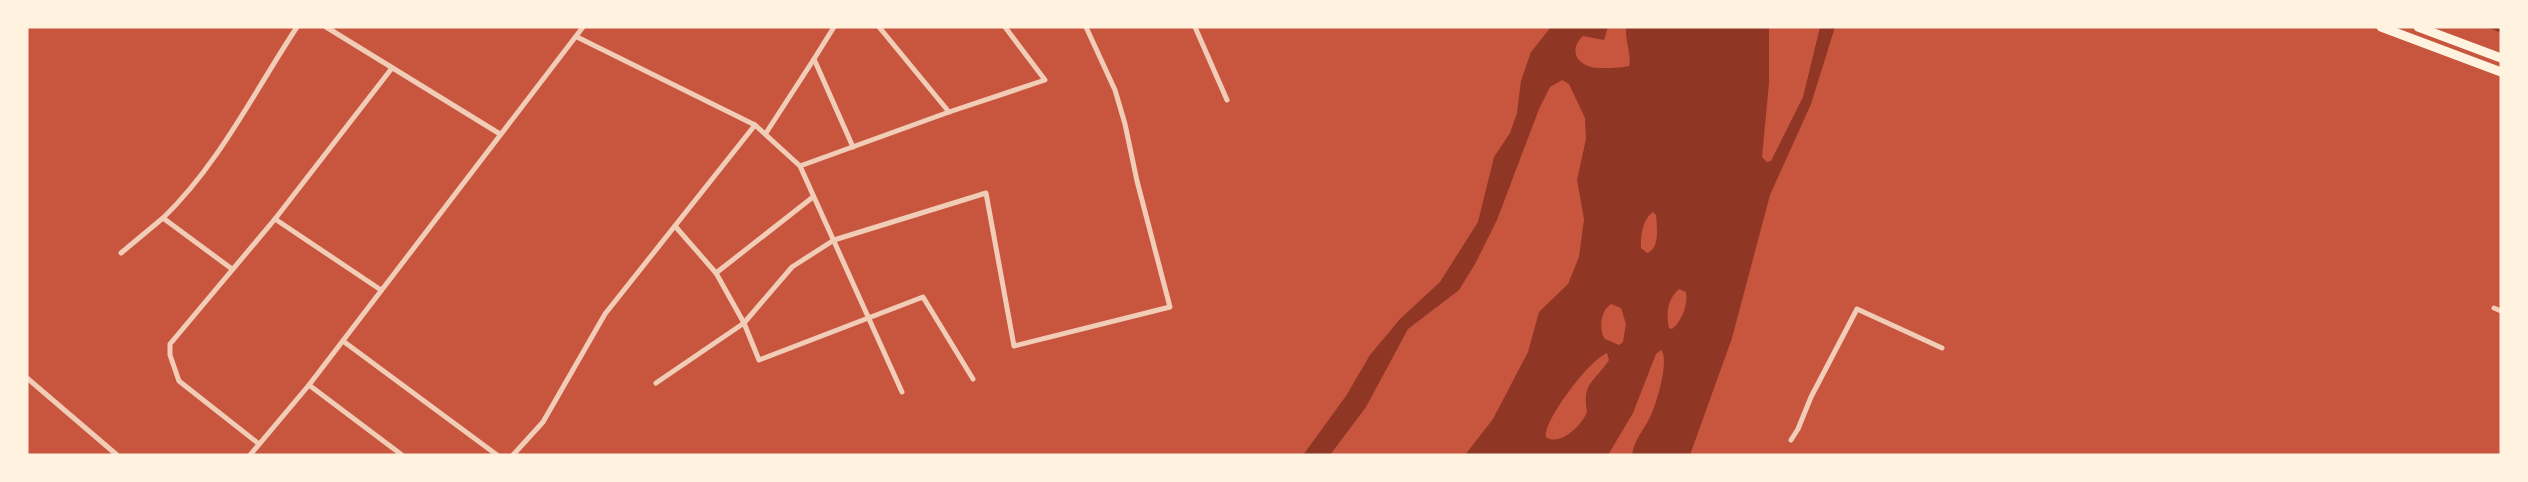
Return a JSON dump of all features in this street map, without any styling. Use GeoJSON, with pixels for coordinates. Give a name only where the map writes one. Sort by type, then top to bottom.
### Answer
{"type":"FeatureCollection","features":[{"type":"Feature","properties":{"kind":"highway"},"geometry":{"type":"LineString","coordinates":[[2381,27],[2501,72]]}},
{"type":"Feature","properties":{"kind":"highway"},"geometry":{"type":"LineString","coordinates":[[2418,27],[2501,58]]}},
{"type":"Feature","properties":{"kind":"street"},"geometry":{"type":"LineString","coordinates":[[121,253],[186,196],[214,159],[297,27]]}},
{"type":"Feature","properties":{"kind":"street"},"geometry":{"type":"LineString","coordinates":[[326,27],[500,134]]}},
{"type":"Feature","properties":{"kind":"street"},"geometry":{"type":"LineString","coordinates":[[250,455],[309,385],[583,27]]}},
{"type":"Feature","properties":{"kind":"street"},"geometry":{"type":"LineString","coordinates":[[766,134],[834,27]]}},
{"type":"Feature","properties":{"kind":"street"},"geometry":{"type":"LineString","coordinates":[[879,27],[950,112]]}},
{"type":"Feature","properties":{"kind":"street"},"geometry":{"type":"LineString","coordinates":[[800,166],[1045,80],[1005,27]]}},
{"type":"Feature","properties":{"kind":"street"},"geometry":{"type":"LineString","coordinates":[[656,383],[744,323],[792,267],[834,240],[986,193],[1014,346],[1170,307],[1115,90],[1086,27]]}},
{"type":"Feature","properties":{"kind":"street"},"geometry":{"type":"LineString","coordinates":[[1195,27],[1227,100]]}},
{"type":"Feature","properties":{"kind":"street"},"geometry":{"type":"LineString","coordinates":[[577,37],[755,125],[800,166],[902,392]]}},
{"type":"Feature","properties":{"kind":"street"},"geometry":{"type":"LineString","coordinates":[[814,59],[853,147]]}},
{"type":"Feature","properties":{"kind":"street"},"geometry":{"type":"LineString","coordinates":[[259,444],[179,381],[170,355],[170,344],[275,219],[392,68]]}},
{"type":"Feature","properties":{"kind":"street"},"geometry":{"type":"LineString","coordinates":[[513,455],[543,423],[606,314],[755,125]]}},
{"type":"Feature","properties":{"kind":"street"},"geometry":{"type":"LineString","coordinates":[[716,273],[813,197]]}},
{"type":"Feature","properties":{"kind":"street"},"geometry":{"type":"LineString","coordinates":[[163,218],[232,269]]}},
{"type":"Feature","properties":{"kind":"street"},"geometry":{"type":"LineString","coordinates":[[275,219],[381,290]]}},
{"type":"Feature","properties":{"kind":"street"},"geometry":{"type":"LineString","coordinates":[[675,225],[716,273],[744,323],[759,360],[922,297],[973,379]]}},
{"type":"Feature","properties":{"kind":"street"},"geometry":{"type":"LineString","coordinates":[[2494,308],[2501,311]]}},
{"type":"Feature","properties":{"kind":"street"},"geometry":{"type":"LineString","coordinates":[[1791,440],[1857,309],[1942,348]]}},
{"type":"Feature","properties":{"kind":"street"},"geometry":{"type":"LineString","coordinates":[[343,341],[497,455]]}},
{"type":"Feature","properties":{"kind":"street"},"geometry":{"type":"LineString","coordinates":[[27,378],[117,455]]}},
{"type":"Feature","properties":{"kind":"street"},"geometry":{"type":"LineString","coordinates":[[309,385],[402,455]]}},
{"type":"Feature","properties":{"kind":"shaded area"},"geometry":{"type":"Polygon","coordinates":[[[1551,27],[1608,27],[1604,40],[1583,36],[1579,40],[1576,49],[1577,58],[1591,67],[1621,67],[1629,66],[1630,62],[1626,27],[1769,27],[1769,83],[1762,157],[1767,162],[1771,161],[1803,97],[1820,27],[1835,27],[1811,104],[1770,195],[1732,338],[1690,455],[1632,455],[1637,440],[1653,411],[1658,393],[1664,363],[1661,350],[1656,354],[1633,413],[1608,455],[1465,455],[1493,419],[1528,352],[1539,312],[1568,284],[1579,257],[1584,219],[1577,180],[1586,139],[1585,118],[1569,84],[1562,80],[1550,87],[1539,109],[1497,220],[1459,290],[1408,329],[1366,407],[1330,455],[1303,455],[1346,396],[1370,355],[1400,319],[1440,282],[1478,222],[1494,157],[1510,133],[1517,113],[1521,81],[1531,52],[1551,27]],[[1653,212],[1644,223],[1641,238],[1641,248],[1647,253],[1654,247],[1657,237],[1656,215],[1653,212]],[[1679,289],[1675,293],[1668,312],[1669,328],[1672,329],[1681,317],[1686,302],[1686,292],[1679,289]],[[1611,304],[1602,320],[1603,335],[1605,339],[1619,345],[1623,342],[1626,324],[1621,308],[1611,304]],[[1607,353],[1599,358],[1569,391],[1552,418],[1546,437],[1558,439],[1564,437],[1576,428],[1584,417],[1587,412],[1588,388],[1609,360],[1607,353]]]}},
{"type":"Feature","properties":{"kind":"waterway"},"geometry":{"type":"LineString","coordinates":[[2491,27],[2501,31]]}}]}
